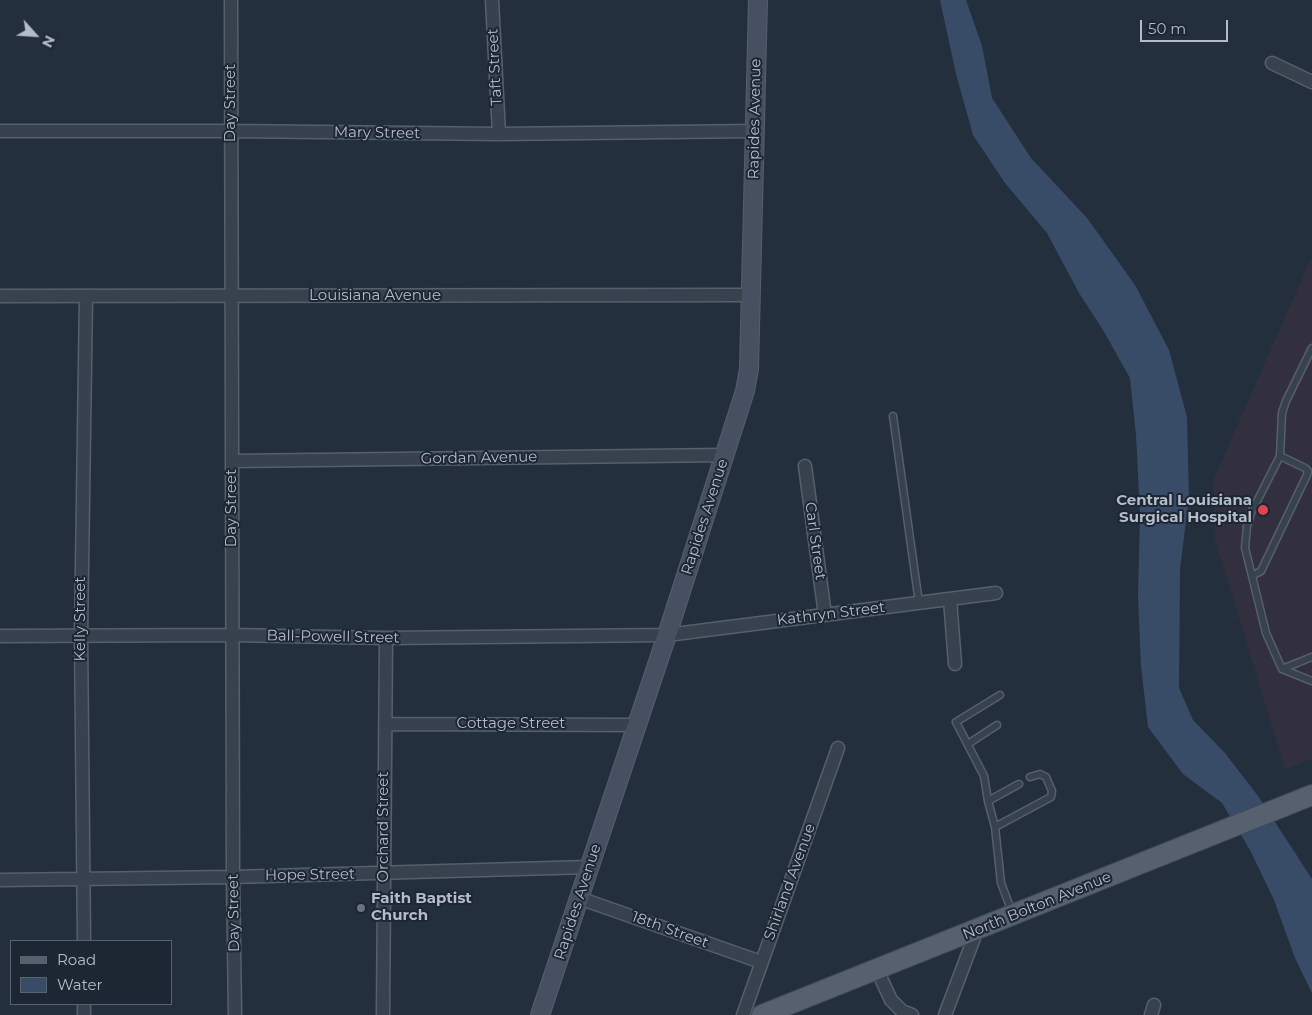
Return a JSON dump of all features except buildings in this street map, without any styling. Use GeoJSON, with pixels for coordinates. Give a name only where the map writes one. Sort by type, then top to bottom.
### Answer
{"type":"FeatureCollection","features":[{"type":"Feature","properties":{"kind":"main road","name":"Rapides Avenue"},"geometry":{"type":"LineString","coordinates":[[540,1015],[667,635],[740,409],[749,369],[758,0]]}},
{"type":"Feature","properties":{"kind":"main road","name":"North Bolton Avenue"},"geometry":{"type":"LineString","coordinates":[[762,1015],[1312,795]]}},
{"type":"Feature","properties":{"kind":"street","name":"Day Street"},"geometry":{"type":"LineString","coordinates":[[231,0],[232,635],[235,1015]]}},
{"type":"Feature","properties":{"kind":"street","name":"Taft Street"},"geometry":{"type":"LineString","coordinates":[[492,0],[499,134]]}},
{"type":"Feature","properties":{"kind":"street"},"geometry":{"type":"LineString","coordinates":[[1272,63],[1312,82]]}},
{"type":"Feature","properties":{"kind":"street","name":"Mary Street"},"geometry":{"type":"LineString","coordinates":[[0,131],[499,134],[755,131]]}},
{"type":"Feature","properties":{"kind":"street","name":"Louisiana Avenue"},"geometry":{"type":"LineString","coordinates":[[0,296],[750,295]]}},
{"type":"Feature","properties":{"kind":"street","name":"Kelly Street"},"geometry":{"type":"LineString","coordinates":[[84,940],[81,636],[86,296]]}},
{"type":"Feature","properties":{"kind":"street","name":"Gordan Avenue"},"geometry":{"type":"LineString","coordinates":[[232,460],[725,455]]}},
{"type":"Feature","properties":{"kind":"street","name":"Carl Street"},"geometry":{"type":"LineString","coordinates":[[805,466],[825,615]]}},
{"type":"Feature","properties":{"kind":"street","name":"Kathryn Street"},"geometry":{"type":"LineString","coordinates":[[667,635],[996,593]]}},
{"type":"Feature","properties":{"kind":"street"},"geometry":{"type":"LineString","coordinates":[[950,599],[955,664]]}},
{"type":"Feature","properties":{"kind":"street","name":"Ball-Powell Street"},"geometry":{"type":"LineString","coordinates":[[0,636],[232,635],[386,638],[667,635]]}},
{"type":"Feature","properties":{"kind":"street","name":"Orchard Street"},"geometry":{"type":"LineString","coordinates":[[383,1015],[386,638]]}},
{"type":"Feature","properties":{"kind":"street","name":"Cottage Street"},"geometry":{"type":"LineString","coordinates":[[385,724],[637,725]]}},
{"type":"Feature","properties":{"kind":"street","name":"Shirland Avenue"},"geometry":{"type":"LineString","coordinates":[[743,1015],[838,748]]}},
{"type":"Feature","properties":{"kind":"street","name":"Hope Street"},"geometry":{"type":"LineString","coordinates":[[0,880],[233,877],[589,867]]}},
{"type":"Feature","properties":{"kind":"street","name":"18th Street"},"geometry":{"type":"LineString","coordinates":[[579,898],[761,962]]}},
{"type":"Feature","properties":{"kind":"street"},"geometry":{"type":"LineString","coordinates":[[945,1015],[977,930]]}},
{"type":"Feature","properties":{"kind":"street"},"geometry":{"type":"LineString","coordinates":[[877,970],[891,1000],[902,1011],[912,1015]]}},
{"type":"Feature","properties":{"kind":"lane"},"geometry":{"type":"LineString","coordinates":[[1312,348],[1286,401],[1282,413],[1280,456],[1250,514],[1244,548],[1266,633],[1282,669],[1312,681]]}},
{"type":"Feature","properties":{"kind":"lane"},"geometry":{"type":"LineString","coordinates":[[893,416],[919,603]]}},
{"type":"Feature","properties":{"kind":"lane"},"geometry":{"type":"LineString","coordinates":[[1252,576],[1261,571],[1308,471],[1280,456]]}},
{"type":"Feature","properties":{"kind":"lane"},"geometry":{"type":"LineString","coordinates":[[1282,669],[1312,658]]}},
{"type":"Feature","properties":{"kind":"lane"},"geometry":{"type":"LineString","coordinates":[[1000,695],[956,722],[984,776],[995,827],[1001,883],[1013,915]]}},
{"type":"Feature","properties":{"kind":"lane"},"geometry":{"type":"LineString","coordinates":[[968,744],[997,726]]}},
{"type":"Feature","properties":{"kind":"lane"},"geometry":{"type":"LineString","coordinates":[[995,827],[1051,797],[1052,791],[1046,777],[1040,774],[1030,777]]}},
{"type":"Feature","properties":{"kind":"lane"},"geometry":{"type":"LineString","coordinates":[[988,800],[1019,784]]}},
{"type":"Feature","properties":{"kind":"shaded area","name":"Central Louisiana Surgical Hospital"},"geometry":{"type":"Polygon","coordinates":[[[1312,256],[1312,759],[1285,769],[1215,539],[1213,481],[1312,256]]]}},
{"type":"Feature","properties":{"kind":"water"},"geometry":{"type":"Polygon","coordinates":[[[940,0],[966,0],[982,46],[992,98],[1031,158],[1087,218],[1135,285],[1169,350],[1187,417],[1189,497],[1180,569],[1179,688],[1193,720],[1225,753],[1258,796],[1312,879],[1312,993],[1295,958],[1274,900],[1250,850],[1222,803],[1183,774],[1148,727],[1141,666],[1138,597],[1140,514],[1136,435],[1130,378],[1103,330],[1079,293],[1047,233],[1005,183],[973,135],[956,74],[940,0]]]}},
{"type":"Feature","properties":{"kind":"place","name":"Central Louisiana Surgical Hospital"},"geometry":{"type":"Point","coordinates":[1263,510]}},
{"type":"Feature","properties":{"kind":"place","name":"Faith Baptist Church"},"geometry":{"type":"Point","coordinates":[361,908]}}]}
